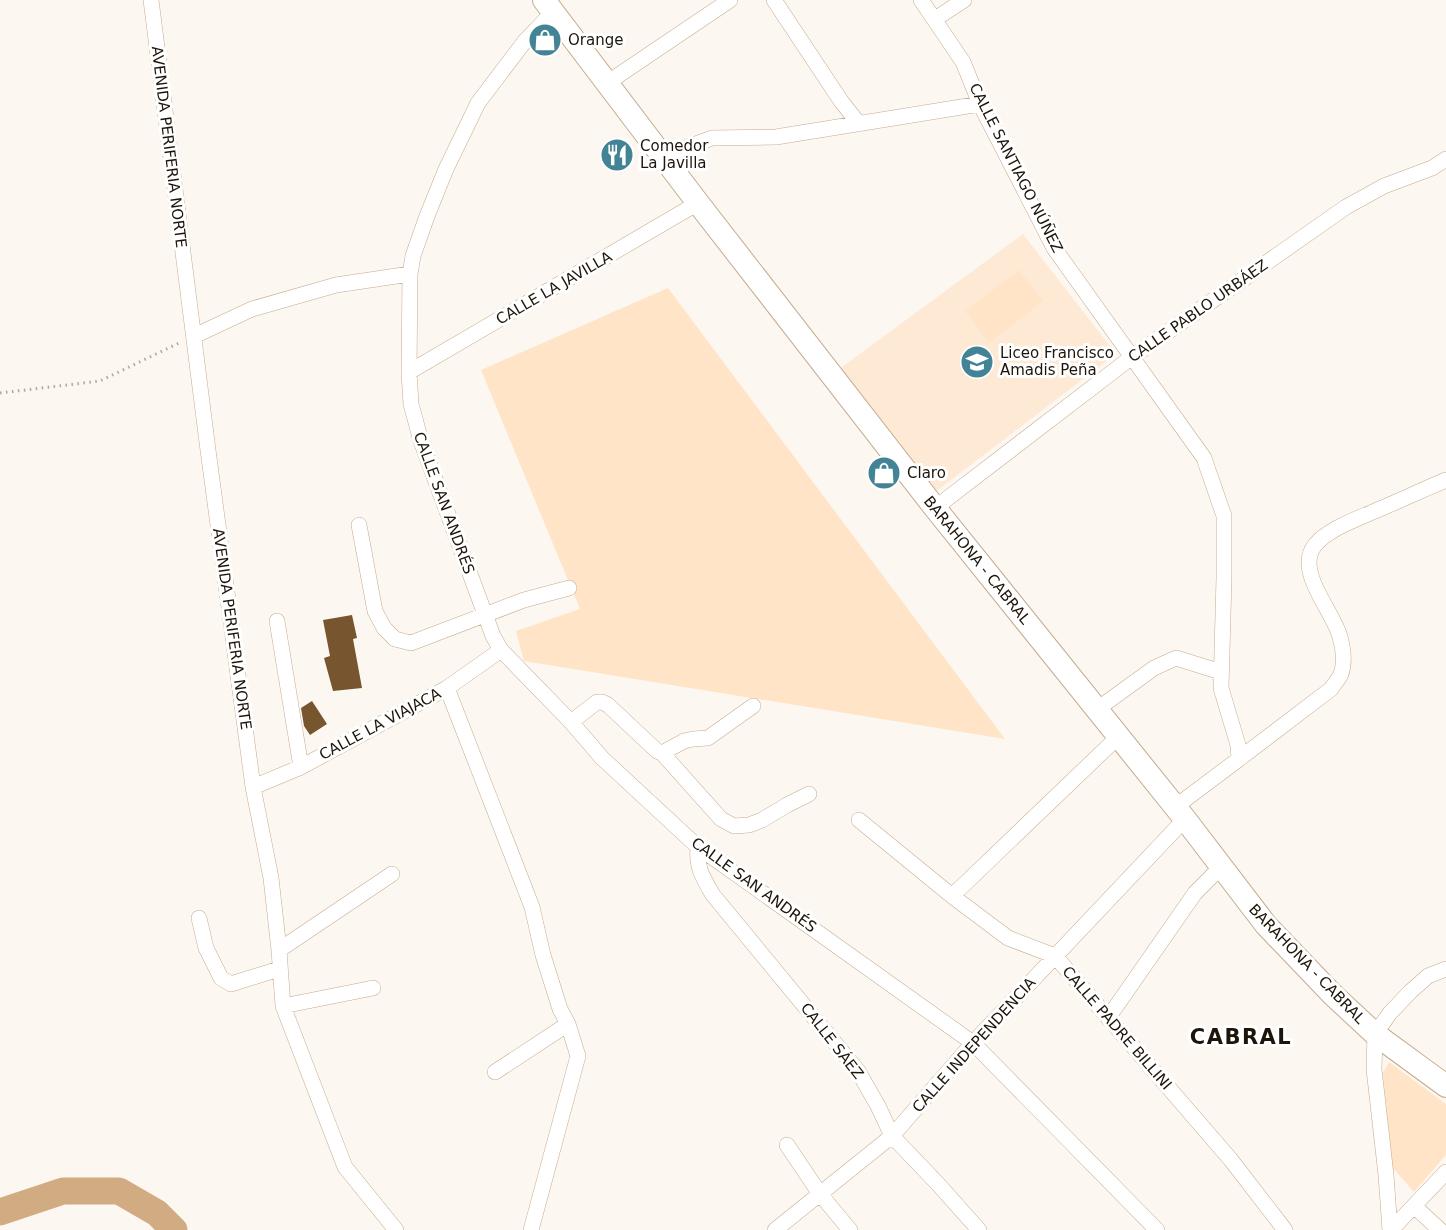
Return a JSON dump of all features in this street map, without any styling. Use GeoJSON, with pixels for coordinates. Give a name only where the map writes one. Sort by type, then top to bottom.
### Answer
{"type":"FeatureCollection","features":[{"type":"Feature","properties":{"kind":"main road","name":"BARAHONA - CABRAL"},"geometry":{"type":"LineString","coordinates":[[548,6],[935,508],[1180,813],[1266,925],[1332,994],[1375,1034],[1446,1086]]}},
{"type":"Feature","properties":{"kind":"street","name":"AVENIDA PERIFERIA NORTE"},"geometry":{"type":"LineString","coordinates":[[151,0],[207,450],[253,787],[271,878],[283,1006],[345,1167],[396,1230]]}},
{"type":"Feature","properties":{"kind":"street"},"geometry":{"type":"LineString","coordinates":[[607,83],[730,0]]}},
{"type":"Feature","properties":{"kind":"street"},"geometry":{"type":"LineString","coordinates":[[774,0],[841,101],[859,124]]}},
{"type":"Feature","properties":{"kind":"street","name":"CALLE SANTIAGO NÚÑEZ"},"geometry":{"type":"LineString","coordinates":[[921,0],[963,62],[980,104],[1054,248],[1204,458],[1224,516],[1221,688],[1238,745],[1239,759]]}},
{"type":"Feature","properties":{"kind":"street"},"geometry":{"type":"LineString","coordinates":[[935,19],[964,0]]}},
{"type":"Feature","properties":{"kind":"street","name":"CALLE SAN ANDRÉS"},"geometry":{"type":"LineString","coordinates":[[548,6],[525,41],[478,103],[434,197],[413,256],[410,274],[411,404],[421,441],[493,636],[501,650],[571,722],[602,758],[698,847],[973,1043],[1157,1230]]}},
{"type":"Feature","properties":{"kind":"street"},"geometry":{"type":"LineString","coordinates":[[663,156],[712,138],[776,137],[980,104]]}},
{"type":"Feature","properties":{"kind":"street","name":"CALLE PABLO URBÁEZ"},"geometry":{"type":"LineString","coordinates":[[935,508],[1132,357],[1346,207],[1384,186],[1432,168],[1446,159]]}},
{"type":"Feature","properties":{"kind":"street","name":"CALLE LA JAVILLA"},"geometry":{"type":"LineString","coordinates":[[409,372],[698,203]]}},
{"type":"Feature","properties":{"kind":"street"},"geometry":{"type":"LineString","coordinates":[[194,336],[252,309],[336,285],[410,274]]}},
{"type":"Feature","properties":{"kind":"street"},"geometry":{"type":"LineString","coordinates":[[1180,813],[1239,759],[1331,689],[1341,675],[1343,659],[1340,636],[1315,586],[1311,572],[1309,557],[1314,546],[1326,536],[1351,522],[1446,480]]}},
{"type":"Feature","properties":{"kind":"street"},"geometry":{"type":"LineString","coordinates":[[359,525],[375,611],[384,628],[395,639],[411,643],[524,600],[569,588]]}},
{"type":"Feature","properties":{"kind":"street"},"geometry":{"type":"LineString","coordinates":[[277,621],[301,766]]}},
{"type":"Feature","properties":{"kind":"street","name":"CALLE LA VIAJACA"},"geometry":{"type":"LineString","coordinates":[[253,787],[301,766],[447,688],[501,650]]}},
{"type":"Feature","properties":{"kind":"street"},"geometry":{"type":"LineString","coordinates":[[1096,710],[1154,668],[1176,658],[1221,672]]}},
{"type":"Feature","properties":{"kind":"street"},"geometry":{"type":"LineString","coordinates":[[447,688],[532,907],[543,955],[578,1056],[531,1230]]}},
{"type":"Feature","properties":{"kind":"street"},"geometry":{"type":"LineString","coordinates":[[571,722],[597,702],[608,705],[657,751],[663,753],[721,819],[734,826],[749,825],[762,820],[809,794]]}},
{"type":"Feature","properties":{"kind":"street"},"geometry":{"type":"LineString","coordinates":[[663,753],[684,741],[708,738],[753,706]]}},
{"type":"Feature","properties":{"kind":"street"},"geometry":{"type":"LineString","coordinates":[[952,896],[1118,737]]}},
{"type":"Feature","properties":{"kind":"street","name":"CALLE INDEPENDENCIA"},"geometry":{"type":"LineString","coordinates":[[775,1230],[892,1136],[973,1043],[1055,956],[1180,813]]}},
{"type":"Feature","properties":{"kind":"street","name":"CALLE PADRE BILLINI"},"geometry":{"type":"LineString","coordinates":[[859,820],[952,896],[1008,938],[1055,956],[1231,1160],[1285,1230]]}},
{"type":"Feature","properties":{"kind":"street","name":"CALLE SÁEZ"},"geometry":{"type":"LineString","coordinates":[[698,847],[701,874],[713,895],[858,1071],[892,1136],[979,1230]]}},
{"type":"Feature","properties":{"kind":"street"},"geometry":{"type":"LineString","coordinates":[[1108,1018],[1195,893],[1221,867]]}},
{"type":"Feature","properties":{"kind":"street"},"geometry":{"type":"LineString","coordinates":[[279,950],[392,874]]}},
{"type":"Feature","properties":{"kind":"street"},"geometry":{"type":"LineString","coordinates":[[199,918],[206,948],[221,978],[231,984],[279,969]]}},
{"type":"Feature","properties":{"kind":"street"},"geometry":{"type":"LineString","coordinates":[[1390,1230],[1374,1069],[1375,1034],[1389,1013],[1411,991],[1428,976],[1446,969]]}},
{"type":"Feature","properties":{"kind":"street"},"geometry":{"type":"LineString","coordinates":[[283,1006],[373,988]]}},
{"type":"Feature","properties":{"kind":"street"},"geometry":{"type":"LineString","coordinates":[[495,1072],[568,1024]]}},
{"type":"Feature","properties":{"kind":"street"},"geometry":{"type":"LineString","coordinates":[[787,1145],[820,1194],[850,1230]]}},
{"type":"Feature","properties":{"kind":"street"},"geometry":{"type":"LineString","coordinates":[[1390,1230],[1446,1172]]}},
{"type":"Feature","properties":{"kind":"street"},"geometry":{"type":"LineString","coordinates":[[1414,1206],[1440,1230]]}},
{"type":"Feature","properties":{"kind":"path"},"geometry":{"type":"LineString","coordinates":[[0,393],[100,381],[194,336]]}},
{"type":"Feature","properties":{"kind":"shaded area","name":"Liceo Francisco Amadis Peña"},"geometry":{"type":"Polygon","coordinates":[[[1023,234],[1116,354],[934,493],[838,370],[1023,234]]]}},
{"type":"Feature","properties":{"kind":"shaded area"},"geometry":{"type":"Polygon","coordinates":[[[1019,270],[1043,301],[989,343],[965,311],[1019,270]]]}},
{"type":"Feature","properties":{"kind":"shaded area"},"geometry":{"type":"Polygon","coordinates":[[[668,288],[1005,739],[524,661],[516,631],[580,609],[481,370],[668,288]]]}},
{"type":"Feature","properties":{"kind":"shaded area"},"geometry":{"type":"Polygon","coordinates":[[[1389,1062],[1446,1104],[1446,1155],[1414,1192],[1392,1167],[1383,1073],[1389,1062]]]}},
{"type":"Feature","properties":{"kind":"building"},"geometry":{"type":"Polygon","coordinates":[[[352,615],[357,638],[353,639],[362,688],[333,691],[324,658],[330,656],[323,620],[352,615]]]}},
{"type":"Feature","properties":{"kind":"building"},"geometry":{"type":"Polygon","coordinates":[[[312,701],[327,724],[310,735],[304,726],[301,708],[312,701]]]}},
{"type":"Feature","properties":{"kind":"waterway"},"geometry":{"type":"LineString","coordinates":[[0,1212],[63,1191],[119,1191],[157,1213],[174,1230]]}},
{"type":"Feature","properties":{"kind":"place","name":"Orange"},"geometry":{"type":"Point","coordinates":[545,40]}},
{"type":"Feature","properties":{"kind":"place","name":"Comedor La Javilla"},"geometry":{"type":"Point","coordinates":[617,155]}},
{"type":"Feature","properties":{"kind":"place","name":"Liceo Francisco Amadis Peña"},"geometry":{"type":"Point","coordinates":[977,362]}},
{"type":"Feature","properties":{"kind":"place","name":"Claro"},"geometry":{"type":"Point","coordinates":[884,473]}},
{"type":"Feature","properties":{"kind":"district","name":"CABRAL"},"geometry":{"type":"Point","coordinates":[1241,1037]}}]}
